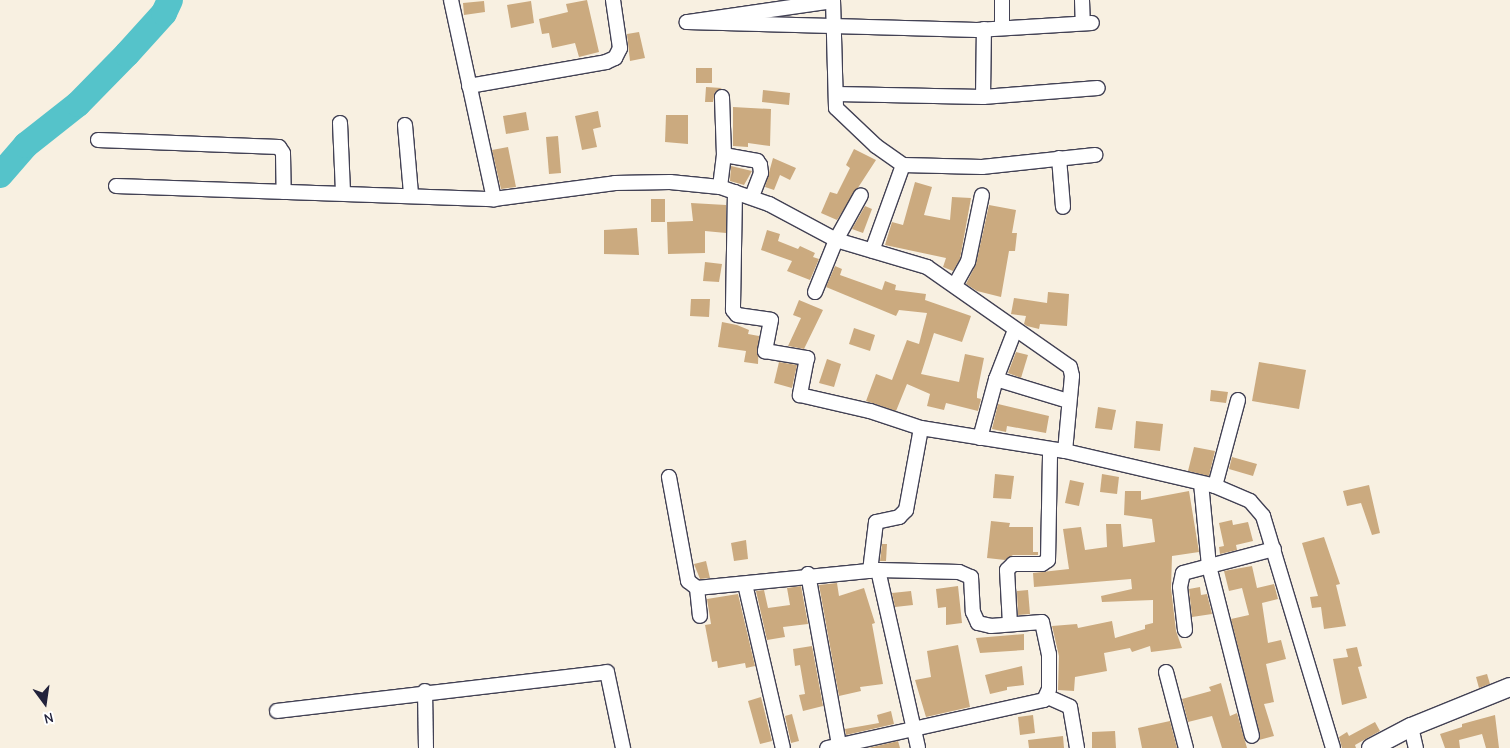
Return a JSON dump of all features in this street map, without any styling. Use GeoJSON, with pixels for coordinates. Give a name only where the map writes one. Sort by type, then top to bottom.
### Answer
{"type":"FeatureCollection","features":[{"type":"Feature","properties":{"kind":"street"},"geometry":{"type":"LineString","coordinates":[[451,0],[494,199]]}},
{"type":"Feature","properties":{"kind":"street"},"geometry":{"type":"LineString","coordinates":[[469,86],[606,62],[615,58],[620,48],[613,0]]}},
{"type":"Feature","properties":{"kind":"street"},"geometry":{"type":"LineString","coordinates":[[1082,0],[1087,23],[984,30],[833,25],[687,22],[833,0],[833,25],[836,108],[876,146],[903,164],[982,167],[1094,155]]}},
{"type":"Feature","properties":{"kind":"street"},"geometry":{"type":"LineString","coordinates":[[1002,0],[1002,28]]}},
{"type":"Feature","properties":{"kind":"street"},"geometry":{"type":"LineString","coordinates":[[983,97],[984,30]]}},
{"type":"Feature","properties":{"kind":"street"},"geometry":{"type":"LineString","coordinates":[[836,94],[983,97],[1098,88]]}},
{"type":"Feature","properties":{"kind":"street"},"geometry":{"type":"LineString","coordinates":[[720,187],[724,155],[722,97]]}},
{"type":"Feature","properties":{"kind":"street"},"geometry":{"type":"LineString","coordinates":[[340,123],[343,193]]}},
{"type":"Feature","properties":{"kind":"street"},"geometry":{"type":"LineString","coordinates":[[405,125],[411,194]]}},
{"type":"Feature","properties":{"kind":"street"},"geometry":{"type":"LineString","coordinates":[[98,140],[279,147],[283,153],[284,192]]}},
{"type":"Feature","properties":{"kind":"street"},"geometry":{"type":"LineString","coordinates":[[724,155],[757,161],[760,165],[762,173],[752,197]]}},
{"type":"Feature","properties":{"kind":"street"},"geometry":{"type":"LineString","coordinates":[[1059,158],[1063,208]]}},
{"type":"Feature","properties":{"kind":"street"},"geometry":{"type":"LineString","coordinates":[[872,251],[903,164]]}},
{"type":"Feature","properties":{"kind":"street"},"geometry":{"type":"LineString","coordinates":[[116,186],[411,194],[494,199],[615,183],[670,182],[720,187],[752,197],[836,240],[928,267],[1070,367],[1072,376],[1058,452],[1048,560],[1042,564],[1013,564],[1007,570],[1010,624]]}},
{"type":"Feature","properties":{"kind":"street"},"geometry":{"type":"LineString","coordinates":[[735,192],[732,310],[737,315],[771,320],[765,350],[807,358],[800,395],[870,411],[921,428],[1058,452],[1208,484],[1245,498],[1258,508],[1274,549],[1334,748]]}},
{"type":"Feature","properties":{"kind":"street"},"geometry":{"type":"LineString","coordinates":[[815,292],[836,240],[861,195]]}},
{"type":"Feature","properties":{"kind":"street"},"geometry":{"type":"LineString","coordinates":[[955,285],[968,262],[982,195]]}},
{"type":"Feature","properties":{"kind":"street"},"geometry":{"type":"LineString","coordinates":[[980,438],[996,379],[1015,330]]}},
{"type":"Feature","properties":{"kind":"street"},"geometry":{"type":"LineString","coordinates":[[996,379],[1068,401]]}},
{"type":"Feature","properties":{"kind":"street"},"geometry":{"type":"LineString","coordinates":[[1238,400],[1208,484],[1209,566],[1252,736]]}},
{"type":"Feature","properties":{"kind":"street"},"geometry":{"type":"LineString","coordinates":[[918,748],[874,570],[873,527],[876,522],[898,517],[906,510],[921,428]]}},
{"type":"Feature","properties":{"kind":"street"},"geometry":{"type":"LineString","coordinates":[[669,477],[688,581],[697,588],[745,584],[808,574],[874,570],[966,574],[972,582],[973,612],[978,623],[983,626],[1042,622],[1049,654],[1048,697]]}},
{"type":"Feature","properties":{"kind":"street"},"geometry":{"type":"LineString","coordinates":[[1185,630],[1180,600],[1181,575],[1274,549]]}},
{"type":"Feature","properties":{"kind":"street"},"geometry":{"type":"LineString","coordinates":[[808,574],[833,746],[1033,706],[1048,697]]}},
{"type":"Feature","properties":{"kind":"street"},"geometry":{"type":"LineString","coordinates":[[745,584],[783,748]]}},
{"type":"Feature","properties":{"kind":"street"},"geometry":{"type":"LineString","coordinates":[[697,588],[700,616]]}},
{"type":"Feature","properties":{"kind":"street"},"geometry":{"type":"LineString","coordinates":[[277,711],[425,691],[607,672],[623,748]]}},
{"type":"Feature","properties":{"kind":"street"},"geometry":{"type":"LineString","coordinates":[[1166,672],[1186,748]]}},
{"type":"Feature","properties":{"kind":"street"},"geometry":{"type":"LineString","coordinates":[[1371,748],[1411,727],[1510,687]]}},
{"type":"Feature","properties":{"kind":"street"},"geometry":{"type":"LineString","coordinates":[[425,691],[426,748]]}},
{"type":"Feature","properties":{"kind":"street"},"geometry":{"type":"LineString","coordinates":[[1048,697],[1070,707],[1077,748]]}},
{"type":"Feature","properties":{"kind":"street"},"geometry":{"type":"LineString","coordinates":[[1411,727],[1416,748]]}},
{"type":"Feature","properties":{"kind":"building"},"geometry":{"type":"Polygon","coordinates":[[[587,0],[599,52],[579,57],[575,43],[552,48],[549,33],[542,34],[539,19],[568,12],[566,4],[587,0]]]}},
{"type":"Feature","properties":{"kind":"building"},"geometry":{"type":"Polygon","coordinates":[[[484,1],[485,12],[464,15],[463,3],[484,1]]]}},
{"type":"Feature","properties":{"kind":"building"},"geometry":{"type":"Polygon","coordinates":[[[531,1],[534,23],[511,28],[507,5],[531,1]]]}},
{"type":"Feature","properties":{"kind":"building"},"geometry":{"type":"Polygon","coordinates":[[[639,32],[645,58],[630,61],[627,34],[639,32]]]}},
{"type":"Feature","properties":{"kind":"building"},"geometry":{"type":"Polygon","coordinates":[[[696,68],[712,68],[712,83],[696,83],[696,68]]]}},
{"type":"Feature","properties":{"kind":"building"},"geometry":{"type":"Polygon","coordinates":[[[706,87],[722,88],[715,92],[713,102],[705,102],[706,87]]]}},
{"type":"Feature","properties":{"kind":"building"},"geometry":{"type":"Polygon","coordinates":[[[763,90],[790,93],[789,105],[762,102],[763,90]]]}},
{"type":"Feature","properties":{"kind":"building"},"geometry":{"type":"Polygon","coordinates":[[[733,107],[771,109],[770,146],[748,143],[748,147],[733,146],[733,107]]]}},
{"type":"Feature","properties":{"kind":"building"},"geometry":{"type":"Polygon","coordinates":[[[598,111],[601,127],[593,129],[597,147],[582,150],[575,116],[598,111]]]}},
{"type":"Feature","properties":{"kind":"building"},"geometry":{"type":"Polygon","coordinates":[[[526,112],[529,130],[506,134],[503,116],[526,112]]]}},
{"type":"Feature","properties":{"kind":"building"},"geometry":{"type":"Polygon","coordinates":[[[666,115],[688,115],[688,144],[665,142],[666,115]]]}},
{"type":"Feature","properties":{"kind":"building"},"geometry":{"type":"Polygon","coordinates":[[[558,136],[561,173],[549,174],[546,137],[558,136]]]}},
{"type":"Feature","properties":{"kind":"building"},"geometry":{"type":"Polygon","coordinates":[[[508,147],[516,187],[501,189],[492,150],[508,147]]]}},
{"type":"Feature","properties":{"kind":"building"},"geometry":{"type":"Polygon","coordinates":[[[854,149],[876,160],[837,220],[821,213],[830,192],[837,194],[850,168],[846,165],[854,149]]]}},
{"type":"Feature","properties":{"kind":"building"},"geometry":{"type":"Polygon","coordinates":[[[773,158],[796,168],[790,180],[780,175],[774,190],[765,187],[773,158]]]}},
{"type":"Feature","properties":{"kind":"building"},"geometry":{"type":"Polygon","coordinates":[[[731,166],[752,171],[744,185],[730,181],[731,166]]]}},
{"type":"Feature","properties":{"kind":"building"},"geometry":{"type":"Polygon","coordinates":[[[915,182],[932,187],[924,215],[950,220],[952,197],[971,198],[960,259],[953,271],[943,267],[946,258],[885,245],[892,222],[903,225],[915,182]]]}},
{"type":"Feature","properties":{"kind":"building"},"geometry":{"type":"Polygon","coordinates":[[[651,199],[665,199],[665,222],[651,222],[651,199]]]}},
{"type":"Feature","properties":{"kind":"building"},"geometry":{"type":"Polygon","coordinates":[[[691,203],[726,205],[726,233],[705,231],[705,253],[668,254],[667,222],[693,221],[691,203]]]}},
{"type":"Feature","properties":{"kind":"building"},"geometry":{"type":"Polygon","coordinates":[[[989,205],[1016,210],[1012,233],[1017,233],[1015,251],[1009,251],[1001,297],[977,291],[966,284],[976,264],[989,205]]]}},
{"type":"Feature","properties":{"kind":"building"},"geometry":{"type":"Polygon","coordinates":[[[865,206],[872,209],[863,233],[852,229],[865,206]]]}},
{"type":"Feature","properties":{"kind":"building"},"geometry":{"type":"Polygon","coordinates":[[[637,228],[639,255],[604,254],[604,230],[637,228]]]}},
{"type":"Feature","properties":{"kind":"building"},"geometry":{"type":"Polygon","coordinates":[[[767,230],[780,234],[778,241],[798,249],[800,246],[815,253],[813,257],[819,259],[810,280],[787,271],[792,261],[761,250],[767,230]]]}},
{"type":"Feature","properties":{"kind":"building"},"geometry":{"type":"Polygon","coordinates":[[[705,262],[722,264],[719,282],[703,281],[705,262]]]}},
{"type":"Feature","properties":{"kind":"building"},"geometry":{"type":"Polygon","coordinates":[[[835,266],[842,269],[840,275],[882,290],[885,281],[896,285],[895,290],[926,294],[925,300],[971,316],[962,342],[934,333],[921,374],[959,382],[965,354],[984,358],[977,393],[977,398],[981,399],[978,411],[946,403],[944,410],[927,406],[930,394],[907,384],[896,411],[866,401],[876,374],[892,380],[907,340],[919,344],[927,313],[899,310],[896,316],[826,287],[835,266]]]}},
{"type":"Feature","properties":{"kind":"building"},"geometry":{"type":"Polygon","coordinates":[[[1048,292],[1069,294],[1067,326],[1040,324],[1039,329],[1024,324],[1026,316],[1011,314],[1014,298],[1047,303],[1048,292]]]}},
{"type":"Feature","properties":{"kind":"building"},"geometry":{"type":"Polygon","coordinates":[[[691,299],[710,299],[709,317],[690,316],[691,299]]]}},
{"type":"Feature","properties":{"kind":"building"},"geometry":{"type":"Polygon","coordinates":[[[799,300],[823,310],[804,349],[788,346],[801,318],[793,315],[799,300]]]}},
{"type":"Feature","properties":{"kind":"building"},"geometry":{"type":"Polygon","coordinates":[[[722,322],[737,325],[749,330],[748,334],[759,336],[758,364],[744,362],[746,351],[718,347],[722,322]]]}},
{"type":"Feature","properties":{"kind":"building"},"geometry":{"type":"Polygon","coordinates":[[[854,328],[875,335],[870,351],[849,344],[854,328]]]}},
{"type":"Feature","properties":{"kind":"building"},"geometry":{"type":"Polygon","coordinates":[[[1016,352],[1028,355],[1021,378],[1008,373],[1016,352]]]}},
{"type":"Feature","properties":{"kind":"building"},"geometry":{"type":"Polygon","coordinates":[[[827,359],[841,364],[834,387],[819,383],[827,359]]]}},
{"type":"Feature","properties":{"kind":"building"},"geometry":{"type":"Polygon","coordinates":[[[779,362],[797,365],[792,388],[774,383],[779,362]]]}},
{"type":"Feature","properties":{"kind":"building"},"geometry":{"type":"Polygon","coordinates":[[[1259,362],[1306,370],[1299,409],[1252,401],[1259,362]]]}},
{"type":"Feature","properties":{"kind":"building"},"geometry":{"type":"Polygon","coordinates":[[[1211,390],[1228,392],[1226,403],[1210,401],[1211,390]]]}},
{"type":"Feature","properties":{"kind":"building"},"geometry":{"type":"Polygon","coordinates":[[[998,404],[1049,416],[1046,433],[1007,426],[1006,432],[992,429],[998,404]]]}},
{"type":"Feature","properties":{"kind":"building"},"geometry":{"type":"Polygon","coordinates":[[[1098,407],[1116,410],[1112,430],[1095,428],[1098,407]]]}},
{"type":"Feature","properties":{"kind":"building"},"geometry":{"type":"Polygon","coordinates":[[[1136,421],[1163,424],[1160,451],[1134,448],[1136,421]]]}},
{"type":"Feature","properties":{"kind":"building"},"geometry":{"type":"Polygon","coordinates":[[[1194,447],[1215,451],[1209,476],[1188,471],[1194,447]]]}},
{"type":"Feature","properties":{"kind":"building"},"geometry":{"type":"Polygon","coordinates":[[[1232,457],[1257,464],[1253,476],[1229,469],[1232,457]]]}},
{"type":"Feature","properties":{"kind":"building"},"geometry":{"type":"Polygon","coordinates":[[[995,474],[1014,476],[1011,499],[993,498],[995,474]]]}},
{"type":"Feature","properties":{"kind":"building"},"geometry":{"type":"Polygon","coordinates":[[[1102,474],[1119,477],[1117,494],[1100,492],[1102,474]]]}},
{"type":"Feature","properties":{"kind":"building"},"geometry":{"type":"Polygon","coordinates":[[[1070,480],[1084,483],[1079,506],[1065,503],[1070,480]]]}},
{"type":"Feature","properties":{"kind":"building"},"geometry":{"type":"Polygon","coordinates":[[[1369,485],[1380,533],[1372,535],[1361,503],[1347,506],[1343,491],[1369,485]]]}},
{"type":"Feature","properties":{"kind":"building"},"geometry":{"type":"Polygon","coordinates":[[[1125,491],[1141,491],[1141,500],[1189,491],[1199,552],[1172,556],[1171,588],[1176,631],[1182,648],[1151,652],[1150,646],[1132,652],[1130,648],[1104,653],[1107,671],[1075,677],[1074,691],[1058,690],[1059,656],[1052,626],[1077,624],[1078,628],[1112,621],[1115,638],[1145,629],[1145,625],[1153,623],[1153,600],[1102,602],[1101,596],[1132,589],[1131,579],[1034,587],[1033,573],[1069,569],[1063,529],[1081,527],[1085,550],[1107,547],[1106,524],[1121,524],[1123,547],[1155,542],[1152,519],[1124,515],[1125,491]]]}},
{"type":"Feature","properties":{"kind":"building"},"geometry":{"type":"Polygon","coordinates":[[[1232,520],[1233,525],[1248,522],[1253,541],[1236,545],[1237,550],[1220,554],[1219,547],[1224,546],[1219,523],[1232,520]]]}},
{"type":"Feature","properties":{"kind":"building"},"geometry":{"type":"Polygon","coordinates":[[[991,521],[1010,523],[1009,527],[1033,527],[1033,552],[1038,552],[1038,555],[1013,555],[1005,560],[987,558],[991,521]]]}},
{"type":"Feature","properties":{"kind":"building"},"geometry":{"type":"Polygon","coordinates":[[[1324,537],[1340,584],[1336,585],[1346,626],[1324,629],[1321,607],[1312,608],[1310,597],[1318,596],[1302,543],[1324,537]]]}},
{"type":"Feature","properties":{"kind":"building"},"geometry":{"type":"Polygon","coordinates":[[[746,540],[748,559],[734,561],[731,543],[746,540]]]}},
{"type":"Feature","properties":{"kind":"building"},"geometry":{"type":"Polygon","coordinates":[[[882,544],[887,544],[886,561],[880,561],[882,544]]]}},
{"type":"Feature","properties":{"kind":"building"},"geometry":{"type":"Polygon","coordinates":[[[706,561],[710,578],[700,579],[694,564],[706,561]]]}},
{"type":"Feature","properties":{"kind":"building"},"geometry":{"type":"Polygon","coordinates":[[[1252,566],[1257,588],[1274,584],[1278,599],[1262,603],[1268,643],[1281,640],[1286,659],[1266,664],[1274,702],[1264,704],[1274,736],[1259,740],[1260,734],[1231,619],[1249,615],[1242,588],[1229,591],[1224,571],[1252,566]]]}},
{"type":"Feature","properties":{"kind":"building"},"geometry":{"type":"Polygon","coordinates":[[[837,583],[839,596],[864,588],[875,623],[872,624],[883,684],[860,687],[861,691],[839,696],[819,585],[837,583]]]}},
{"type":"Feature","properties":{"kind":"building"},"geometry":{"type":"Polygon","coordinates":[[[801,586],[808,624],[783,627],[785,637],[767,640],[756,591],[764,590],[768,608],[790,605],[787,588],[801,586]]]}},
{"type":"Feature","properties":{"kind":"building"},"geometry":{"type":"Polygon","coordinates":[[[958,586],[962,623],[946,625],[946,607],[938,608],[936,589],[958,586]]]}},
{"type":"Feature","properties":{"kind":"building"},"geometry":{"type":"Polygon","coordinates":[[[1200,587],[1201,595],[1207,594],[1212,614],[1192,617],[1189,589],[1200,587]]]}},
{"type":"Feature","properties":{"kind":"building"},"geometry":{"type":"Polygon","coordinates":[[[1028,590],[1030,614],[1018,615],[1017,591],[1028,590]]]}},
{"type":"Feature","properties":{"kind":"building"},"geometry":{"type":"Polygon","coordinates":[[[911,591],[913,605],[895,607],[892,593],[911,591]]]}},
{"type":"Feature","properties":{"kind":"building"},"geometry":{"type":"Polygon","coordinates":[[[738,594],[755,666],[746,668],[745,663],[718,668],[717,661],[712,662],[705,625],[711,624],[707,599],[738,594]]]}},
{"type":"Feature","properties":{"kind":"building"},"geometry":{"type":"Polygon","coordinates":[[[1024,634],[1024,650],[980,653],[976,638],[1024,634]]]}},
{"type":"Feature","properties":{"kind":"building"},"geometry":{"type":"Polygon","coordinates":[[[958,645],[970,707],[926,717],[915,680],[931,677],[927,651],[958,645]]]}},
{"type":"Feature","properties":{"kind":"building"},"geometry":{"type":"Polygon","coordinates":[[[812,646],[823,706],[803,711],[799,695],[805,694],[800,665],[795,666],[793,649],[812,646]]]}},
{"type":"Feature","properties":{"kind":"building"},"geometry":{"type":"Polygon","coordinates":[[[1357,647],[1362,666],[1358,667],[1367,698],[1342,705],[1333,659],[1348,657],[1346,649],[1357,647]]]}},
{"type":"Feature","properties":{"kind":"building"},"geometry":{"type":"Polygon","coordinates":[[[1022,666],[1024,685],[1007,687],[1007,690],[990,694],[985,675],[1022,666]]]}},
{"type":"Feature","properties":{"kind":"building"},"geometry":{"type":"Polygon","coordinates":[[[1487,674],[1490,684],[1479,688],[1476,677],[1487,674]]]}},
{"type":"Feature","properties":{"kind":"building"},"geometry":{"type":"Polygon","coordinates":[[[1221,683],[1230,716],[1237,713],[1247,748],[1222,748],[1212,716],[1188,722],[1182,699],[1211,691],[1209,687],[1221,683]]]}},
{"type":"Feature","properties":{"kind":"building"},"geometry":{"type":"Polygon","coordinates":[[[761,697],[772,741],[760,744],[748,701],[761,697]]]}},
{"type":"Feature","properties":{"kind":"building"},"geometry":{"type":"Polygon","coordinates":[[[891,711],[894,724],[846,735],[845,729],[879,723],[877,715],[891,711]]]}},
{"type":"Feature","properties":{"kind":"building"},"geometry":{"type":"Polygon","coordinates":[[[792,714],[799,741],[791,743],[785,716],[792,714]]]}},
{"type":"Feature","properties":{"kind":"building"},"geometry":{"type":"Polygon","coordinates":[[[1033,715],[1035,733],[1020,735],[1018,717],[1033,715]]]}},
{"type":"Feature","properties":{"kind":"building"},"geometry":{"type":"Polygon","coordinates":[[[1495,715],[1499,748],[1486,748],[1482,734],[1459,740],[1460,748],[1445,748],[1440,734],[1462,727],[1462,724],[1495,715]]]}},
{"type":"Feature","properties":{"kind":"building"},"geometry":{"type":"Polygon","coordinates":[[[1170,721],[1177,748],[1142,748],[1138,728],[1170,721]]]}},
{"type":"Feature","properties":{"kind":"building"},"geometry":{"type":"Polygon","coordinates":[[[1375,722],[1380,731],[1355,745],[1356,748],[1342,748],[1339,737],[1347,732],[1349,736],[1375,722]]]}},
{"type":"Feature","properties":{"kind":"building"},"geometry":{"type":"Polygon","coordinates":[[[1115,731],[1116,748],[1092,748],[1092,732],[1115,731]]]}},
{"type":"Feature","properties":{"kind":"building"},"geometry":{"type":"Polygon","coordinates":[[[1063,736],[1064,748],[1029,748],[1028,740],[1063,736]]]}},
{"type":"Feature","properties":{"kind":"building"},"geometry":{"type":"Polygon","coordinates":[[[898,741],[900,748],[868,748],[898,741]]]}},
{"type":"Feature","properties":{"kind":"waterway"},"geometry":{"type":"LineString","coordinates":[[0,175],[26,145],[78,104],[127,54],[164,13],[170,0]]}}]}
